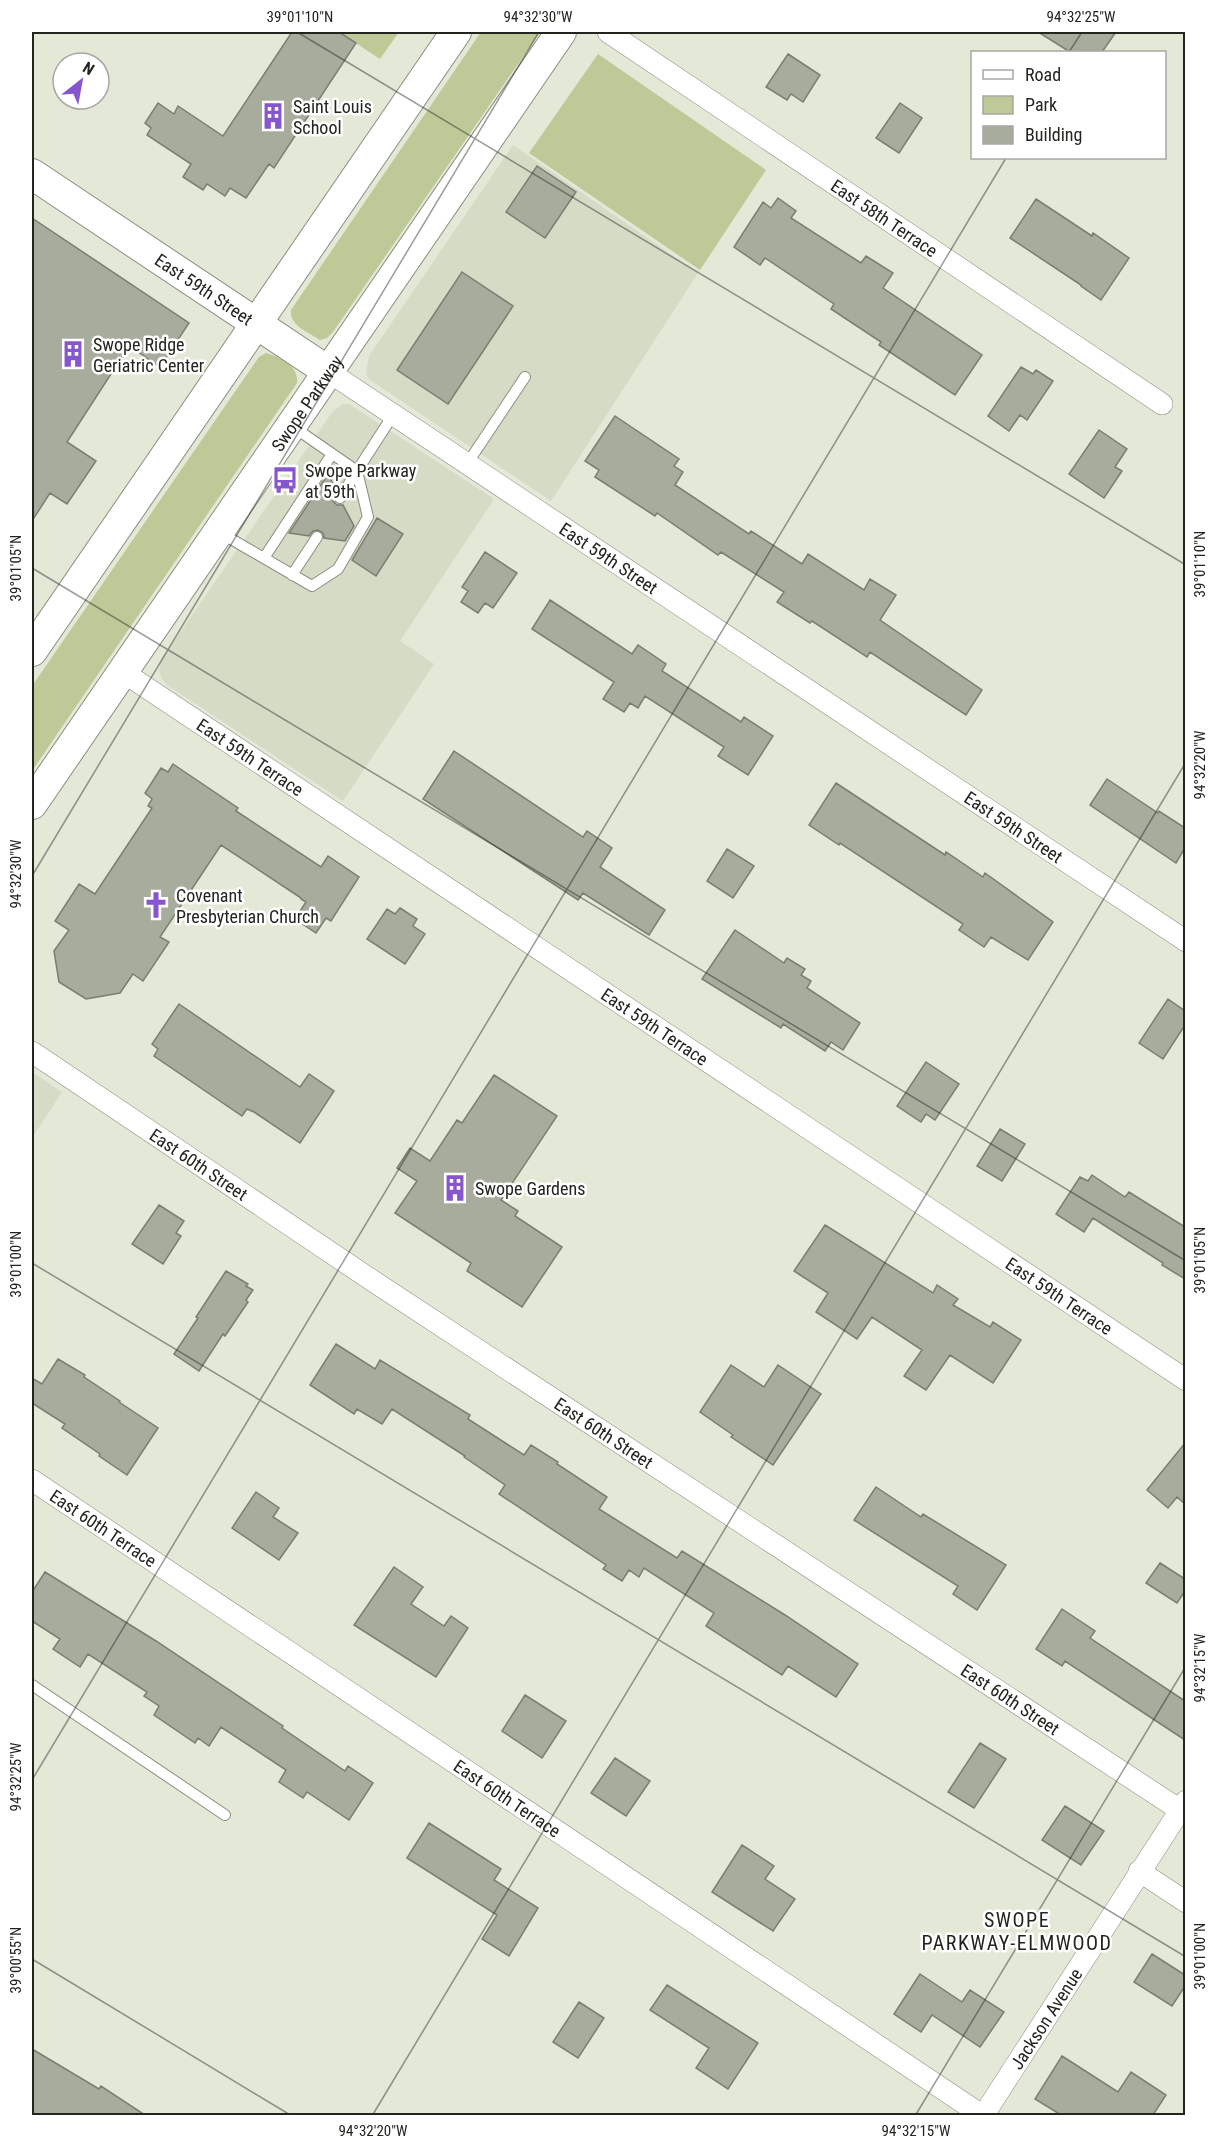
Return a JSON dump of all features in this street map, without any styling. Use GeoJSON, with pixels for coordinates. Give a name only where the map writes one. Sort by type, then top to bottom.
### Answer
{"type":"FeatureCollection","features":[{"type":"Feature","properties":{"kind":"main road"},"geometry":{"type":"LineString","coordinates":[[32,651],[456,32]]}},
{"type":"Feature","properties":{"kind":"main road","name":"Swope Parkway"},"geometry":{"type":"LineString","coordinates":[[32,804],[561,32]]}},
{"type":"Feature","properties":{"kind":"main road","name":"East 59th Street"},"geometry":{"type":"LineString","coordinates":[[32,174],[329,372]]}},
{"type":"Feature","properties":{"kind":"street","name":"East 58th Terrace"},"geometry":{"type":"LineString","coordinates":[[608,32],[1162,404]]}},
{"type":"Feature","properties":{"kind":"street","name":"East 59th Street"},"geometry":{"type":"LineString","coordinates":[[329,372],[1185,941]]}},
{"type":"Feature","properties":{"kind":"street","name":"East 59th Terrace"},"geometry":{"type":"LineString","coordinates":[[123,672],[1185,1380]]}},
{"type":"Feature","properties":{"kind":"street","name":"East 60th Street"},"geometry":{"type":"LineString","coordinates":[[32,1052],[385,1288],[1182,1805]]}},
{"type":"Feature","properties":{"kind":"street","name":"East 60th Terrace"},"geometry":{"type":"LineString","coordinates":[[32,1480],[983,2115]]}},
{"type":"Feature","properties":{"kind":"street","name":"Jackson Avenue"},"geometry":{"type":"LineString","coordinates":[[983,2115],[1182,1805]]}},
{"type":"Feature","properties":{"kind":"street"},"geometry":{"type":"LineString","coordinates":[[1139,1871],[1185,1902]]}},
{"type":"Feature","properties":{"kind":"lane"},"geometry":{"type":"LineString","coordinates":[[467,464],[525,378]]}},
{"type":"Feature","properties":{"kind":"lane"},"geometry":{"type":"LineString","coordinates":[[340,498],[393,415]]}},
{"type":"Feature","properties":{"kind":"lane"},"geometry":{"type":"LineString","coordinates":[[219,532],[312,586],[338,569],[368,517],[357,471],[292,426]]}},
{"type":"Feature","properties":{"kind":"lane"},"geometry":{"type":"LineString","coordinates":[[264,558],[332,454]]}},
{"type":"Feature","properties":{"kind":"lane"},"geometry":{"type":"LineString","coordinates":[[292,574],[317,537]]}},
{"type":"Feature","properties":{"kind":"lane"},"geometry":{"type":"LineString","coordinates":[[32,1685],[225,1815]]}},
{"type":"Feature","properties":{"kind":"shaded area"},"geometry":{"type":"Polygon","coordinates":[[[513,145],[698,273],[551,501],[370,380],[366,374],[369,356],[513,145]]]}},
{"type":"Feature","properties":{"kind":"shaded area"},"geometry":{"type":"Polygon","coordinates":[[[343,404],[349,404],[494,499],[400,641],[434,664],[343,801],[167,685],[159,670],[161,660],[333,411],[343,404]]]}},
{"type":"Feature","properties":{"kind":"shaded area"},"geometry":{"type":"Polygon","coordinates":[[[32,1072],[62,1092],[32,1138],[32,1072]]]}},
{"type":"Feature","properties":{"kind":"green space"},"geometry":{"type":"Polygon","coordinates":[[[339,32],[399,32],[380,59],[339,32]]]}},
{"type":"Feature","properties":{"kind":"green space"},"geometry":{"type":"Polygon","coordinates":[[[481,32],[540,32],[333,332],[327,338],[320,340],[296,324],[291,316],[291,310],[481,32]]]}},
{"type":"Feature","properties":{"kind":"green space"},"geometry":{"type":"Polygon","coordinates":[[[598,54],[766,170],[700,270],[529,153],[598,54]]]}},
{"type":"Feature","properties":{"kind":"green space"},"geometry":{"type":"Polygon","coordinates":[[[266,353],[288,363],[295,372],[297,383],[32,771],[32,686],[259,357],[266,353]]]}},
{"type":"Feature","properties":{"kind":"building","name":"Saint Louis School"},"geometry":{"type":"Polygon","coordinates":[[[292,32],[339,32],[356,43],[274,168],[269,164],[246,198],[230,188],[225,196],[207,184],[203,190],[183,177],[191,164],[147,135],[151,128],[145,123],[158,103],[174,114],[178,106],[223,136],[292,32]]]}},
{"type":"Feature","properties":{"kind":"building"},"geometry":{"type":"Polygon","coordinates":[[[1038,32],[1116,32],[1103,51],[1068,51],[1038,32]]]}},
{"type":"Feature","properties":{"kind":"building"},"geometry":{"type":"Polygon","coordinates":[[[788,54],[820,75],[803,102],[791,94],[787,100],[766,87],[788,54]]]}},
{"type":"Feature","properties":{"kind":"building"},"geometry":{"type":"Polygon","coordinates":[[[900,103],[922,118],[899,153],[876,138],[900,103]]]}},
{"type":"Feature","properties":{"kind":"building"},"geometry":{"type":"Polygon","coordinates":[[[537,166],[576,192],[545,238],[506,212],[537,166]]]}},
{"type":"Feature","properties":{"kind":"building"},"geometry":{"type":"Polygon","coordinates":[[[778,198],[796,211],[791,218],[861,263],[866,256],[893,273],[883,288],[982,355],[955,395],[879,345],[881,342],[831,309],[834,304],[765,258],[760,265],[734,247],[763,202],[771,208],[778,198]]]}},
{"type":"Feature","properties":{"kind":"building"},"geometry":{"type":"Polygon","coordinates":[[[1036,199],[1092,236],[1093,233],[1129,258],[1101,300],[1010,238],[1036,199]]]}},
{"type":"Feature","properties":{"kind":"building","name":"Swope Ridge Geriatric Center"},"geometry":{"type":"Polygon","coordinates":[[[32,218],[189,323],[160,367],[129,346],[67,442],[96,461],[67,504],[50,493],[32,521],[32,218]]]}},
{"type":"Feature","properties":{"kind":"building"},"geometry":{"type":"Polygon","coordinates":[[[462,272],[513,306],[448,404],[397,370],[462,272]]]}},
{"type":"Feature","properties":{"kind":"building"},"geometry":{"type":"Polygon","coordinates":[[[1021,367],[1033,374],[1036,370],[1053,381],[1027,420],[1020,415],[1009,431],[988,416],[1021,367]]]}},
{"type":"Feature","properties":{"kind":"building"},"geometry":{"type":"Polygon","coordinates":[[[615,416],[679,459],[674,466],[683,472],[675,485],[749,534],[751,531],[802,564],[808,554],[864,590],[870,579],[896,595],[880,620],[982,690],[966,715],[870,652],[867,657],[812,621],[810,623],[777,602],[784,592],[721,552],[718,555],[657,513],[655,516],[595,477],[599,470],[585,461],[615,416]]]}},
{"type":"Feature","properties":{"kind":"building"},"geometry":{"type":"Polygon","coordinates":[[[1099,430],[1127,449],[1115,467],[1122,471],[1104,498],[1069,474],[1099,430]]]}},
{"type":"Feature","properties":{"kind":"building"},"geometry":{"type":"Polygon","coordinates":[[[328,474],[336,490],[333,501],[337,505],[343,505],[354,526],[345,541],[324,538],[323,533],[318,530],[313,531],[309,536],[289,533],[328,474]]]}},
{"type":"Feature","properties":{"kind":"building"},"geometry":{"type":"Polygon","coordinates":[[[377,518],[403,534],[376,576],[352,560],[377,518]]]}},
{"type":"Feature","properties":{"kind":"building"},"geometry":{"type":"Polygon","coordinates":[[[485,552],[517,573],[493,608],[485,603],[478,613],[461,602],[468,591],[462,587],[485,552]]]}},
{"type":"Feature","properties":{"kind":"building"},"geometry":{"type":"Polygon","coordinates":[[[550,600],[632,654],[638,645],[666,664],[662,671],[741,722],[744,717],[773,736],[748,775],[718,756],[724,747],[645,696],[638,708],[630,703],[624,712],[603,699],[614,682],[532,629],[550,600]]]}},
{"type":"Feature","properties":{"kind":"building"},"geometry":{"type":"Polygon","coordinates":[[[454,751],[583,837],[587,831],[612,848],[600,867],[665,910],[649,935],[583,893],[578,900],[423,799],[454,751]]]}},
{"type":"Feature","properties":{"kind":"building"},"geometry":{"type":"Polygon","coordinates":[[[173,764],[238,808],[236,811],[321,867],[328,856],[359,877],[331,921],[326,918],[316,933],[295,919],[306,902],[221,845],[160,937],[169,942],[143,981],[133,974],[120,993],[86,999],[59,982],[54,951],[69,930],[55,921],[79,884],[95,894],[152,808],[148,806],[152,799],[145,793],[161,768],[168,772],[173,764]]]}},
{"type":"Feature","properties":{"kind":"building"},"geometry":{"type":"Polygon","coordinates":[[[1107,779],[1185,828],[1185,848],[1176,863],[1090,805],[1107,779]]]}},
{"type":"Feature","properties":{"kind":"building"},"geometry":{"type":"Polygon","coordinates":[[[836,783],[945,855],[946,852],[983,877],[985,873],[1053,922],[1028,960],[991,937],[984,947],[959,930],[963,924],[809,825],[836,783]]]}},
{"type":"Feature","properties":{"kind":"building"},"geometry":{"type":"Polygon","coordinates":[[[727,849],[754,866],[733,898],[707,881],[727,849]]]}},
{"type":"Feature","properties":{"kind":"building"},"geometry":{"type":"Polygon","coordinates":[[[400,908],[417,919],[413,926],[425,934],[405,964],[367,939],[387,909],[395,914],[400,908]]]}},
{"type":"Feature","properties":{"kind":"building"},"geometry":{"type":"Polygon","coordinates":[[[735,930],[784,963],[787,958],[805,969],[801,975],[811,981],[807,988],[860,1023],[843,1050],[831,1042],[825,1051],[783,1024],[781,1028],[702,979],[735,930]]]}},
{"type":"Feature","properties":{"kind":"building"},"geometry":{"type":"Polygon","coordinates":[[[1168,999],[1185,1011],[1185,1025],[1163,1059],[1139,1043],[1168,999]]]}},
{"type":"Feature","properties":{"kind":"building"},"geometry":{"type":"Polygon","coordinates":[[[179,1004],[300,1087],[309,1074],[334,1091],[300,1143],[254,1112],[247,1109],[242,1116],[154,1056],[158,1049],[152,1044],[179,1004]]]}},
{"type":"Feature","properties":{"kind":"building"},"geometry":{"type":"Polygon","coordinates":[[[926,1062],[959,1084],[935,1120],[926,1114],[921,1122],[897,1106],[926,1062]]]}},
{"type":"Feature","properties":{"kind":"building","name":"Swope Gardens"},"geometry":{"type":"Polygon","coordinates":[[[494,1075],[557,1116],[501,1200],[518,1211],[515,1216],[562,1247],[522,1307],[467,1271],[471,1263],[395,1213],[417,1181],[397,1168],[410,1148],[430,1161],[457,1120],[462,1123],[494,1075]]]}},
{"type":"Feature","properties":{"kind":"building"},"geometry":{"type":"Polygon","coordinates":[[[1000,1129],[1025,1144],[1002,1181],[977,1166],[1000,1129]]]}},
{"type":"Feature","properties":{"kind":"building"},"geometry":{"type":"Polygon","coordinates":[[[1092,1175],[1125,1197],[1129,1192],[1185,1227],[1185,1279],[1093,1218],[1084,1232],[1056,1214],[1080,1177],[1088,1181],[1092,1175]]]}},
{"type":"Feature","properties":{"kind":"building"},"geometry":{"type":"Polygon","coordinates":[[[159,1205],[184,1221],[176,1233],[181,1236],[163,1264],[132,1244],[159,1205]]]}},
{"type":"Feature","properties":{"kind":"building"},"geometry":{"type":"Polygon","coordinates":[[[825,1225],[933,1293],[937,1285],[958,1299],[953,1305],[990,1327],[993,1322],[1021,1340],[993,1383],[950,1355],[926,1390],[904,1376],[922,1350],[872,1317],[857,1339],[816,1312],[828,1293],[794,1271],[825,1225]]]}},
{"type":"Feature","properties":{"kind":"building"},"geometry":{"type":"Polygon","coordinates":[[[226,1271],[248,1284],[246,1286],[253,1290],[246,1300],[248,1302],[225,1336],[223,1334],[199,1371],[174,1354],[226,1271]]]}},
{"type":"Feature","properties":{"kind":"building"},"geometry":{"type":"Polygon","coordinates":[[[336,1344],[375,1369],[380,1360],[470,1415],[468,1419],[524,1455],[531,1445],[607,1497],[599,1509],[677,1558],[682,1551],[858,1664],[836,1697],[788,1666],[782,1675],[706,1626],[714,1613],[644,1568],[639,1577],[629,1570],[622,1581],[603,1569],[606,1565],[499,1494],[505,1485],[392,1409],[382,1424],[357,1409],[354,1414],[310,1385],[336,1344]]]}},
{"type":"Feature","properties":{"kind":"building"},"geometry":{"type":"Polygon","coordinates":[[[58,1359],[85,1375],[84,1377],[158,1428],[127,1475],[62,1428],[65,1424],[32,1403],[32,1378],[42,1384],[58,1359]]]}},
{"type":"Feature","properties":{"kind":"building"},"geometry":{"type":"Polygon","coordinates":[[[731,1365],[764,1387],[778,1365],[821,1394],[773,1465],[731,1437],[733,1435],[700,1412],[731,1365]]]}},
{"type":"Feature","properties":{"kind":"building"},"geometry":{"type":"Polygon","coordinates":[[[1185,1443],[1185,1504],[1177,1497],[1168,1508],[1147,1490],[1185,1443]]]}},
{"type":"Feature","properties":{"kind":"building"},"geometry":{"type":"Polygon","coordinates":[[[876,1487],[921,1517],[923,1514],[1006,1565],[977,1610],[953,1594],[958,1586],[854,1520],[876,1487]]]}},
{"type":"Feature","properties":{"kind":"building"},"geometry":{"type":"Polygon","coordinates":[[[256,1492],[279,1508],[273,1517],[298,1533],[279,1560],[232,1528],[256,1492]]]}},
{"type":"Feature","properties":{"kind":"building"},"geometry":{"type":"Polygon","coordinates":[[[1160,1563],[1185,1579],[1185,1591],[1177,1603],[1146,1583],[1160,1563]]]}},
{"type":"Feature","properties":{"kind":"building"},"geometry":{"type":"Polygon","coordinates":[[[394,1567],[423,1587],[411,1604],[444,1626],[451,1616],[468,1628],[436,1677],[354,1625],[394,1567]]]}},
{"type":"Feature","properties":{"kind":"building"},"geometry":{"type":"Polygon","coordinates":[[[45,1572],[156,1641],[283,1726],[282,1728],[345,1771],[348,1766],[373,1783],[349,1820],[307,1792],[303,1798],[279,1782],[286,1770],[221,1727],[209,1746],[198,1738],[195,1743],[154,1715],[159,1706],[144,1696],[147,1692],[88,1654],[80,1667],[53,1649],[60,1639],[32,1621],[32,1592],[45,1572]]]}},
{"type":"Feature","properties":{"kind":"building"},"geometry":{"type":"Polygon","coordinates":[[[1062,1609],[1095,1631],[1090,1638],[1185,1701],[1185,1740],[1065,1661],[1062,1666],[1036,1649],[1062,1609]]]}},
{"type":"Feature","properties":{"kind":"building"},"geometry":{"type":"Polygon","coordinates":[[[525,1695],[566,1721],[542,1758],[502,1731],[525,1695]]]}},
{"type":"Feature","properties":{"kind":"building"},"geometry":{"type":"Polygon","coordinates":[[[980,1743],[1006,1759],[974,1808],[948,1792],[980,1743]]]}},
{"type":"Feature","properties":{"kind":"building"},"geometry":{"type":"Polygon","coordinates":[[[615,1758],[650,1781],[626,1816],[591,1793],[615,1758]]]}},
{"type":"Feature","properties":{"kind":"building"},"geometry":{"type":"Polygon","coordinates":[[[1065,1806],[1104,1831],[1081,1865],[1042,1840],[1065,1806]]]}},
{"type":"Feature","properties":{"kind":"building"},"geometry":{"type":"Polygon","coordinates":[[[429,1823],[501,1869],[494,1880],[538,1908],[509,1956],[482,1939],[497,1915],[407,1858],[429,1823]]]}},
{"type":"Feature","properties":{"kind":"building"},"geometry":{"type":"Polygon","coordinates":[[[742,1845],[774,1866],[765,1879],[795,1899],[773,1931],[712,1892],[742,1845]]]}},
{"type":"Feature","properties":{"kind":"building"},"geometry":{"type":"Polygon","coordinates":[[[1152,1954],[1185,1975],[1185,1986],[1172,2006],[1134,1982],[1152,1954]]]}},
{"type":"Feature","properties":{"kind":"building"},"geometry":{"type":"Polygon","coordinates":[[[920,1974],[962,2002],[970,1990],[1004,2012],[980,2047],[932,2015],[921,2032],[894,2014],[920,1974]]]}},
{"type":"Feature","properties":{"kind":"building"},"geometry":{"type":"Polygon","coordinates":[[[667,1985],[758,2043],[728,2089],[696,2068],[709,2048],[650,2010],[667,1985]]]}},
{"type":"Feature","properties":{"kind":"building"},"geometry":{"type":"Polygon","coordinates":[[[579,2002],[604,2018],[578,2058],[553,2042],[579,2002]]]}},
{"type":"Feature","properties":{"kind":"building"},"geometry":{"type":"Polygon","coordinates":[[[32,2049],[99,2089],[101,2086],[145,2115],[32,2115],[32,2049]]]}},
{"type":"Feature","properties":{"kind":"building"},"geometry":{"type":"Polygon","coordinates":[[[1062,2056],[1118,2092],[1131,2072],[1166,2095],[1153,2115],[1061,2115],[1035,2099],[1062,2056]]]}},
{"type":"Feature","properties":{"kind":"place","name":"Saint Louis School"},"geometry":{"type":"Point","coordinates":[273,116]}},
{"type":"Feature","properties":{"kind":"place","name":"Swope Ridge Geriatric Center"},"geometry":{"type":"Point","coordinates":[73,354]}},
{"type":"Feature","properties":{"kind":"place","name":"Swope Parkway at 59th"},"geometry":{"type":"Point","coordinates":[285,480]}},
{"type":"Feature","properties":{"kind":"place","name":"Covenant Presbyterian Church"},"geometry":{"type":"Point","coordinates":[156,905]}},
{"type":"Feature","properties":{"kind":"place","name":"Swope Gardens"},"geometry":{"type":"Point","coordinates":[455,1188]}},
{"type":"Feature","properties":{"kind":"district","name":"SWOPE PARKWAY-ELMWOOD"},"geometry":{"type":"Point","coordinates":[1017,1932]}}]}
